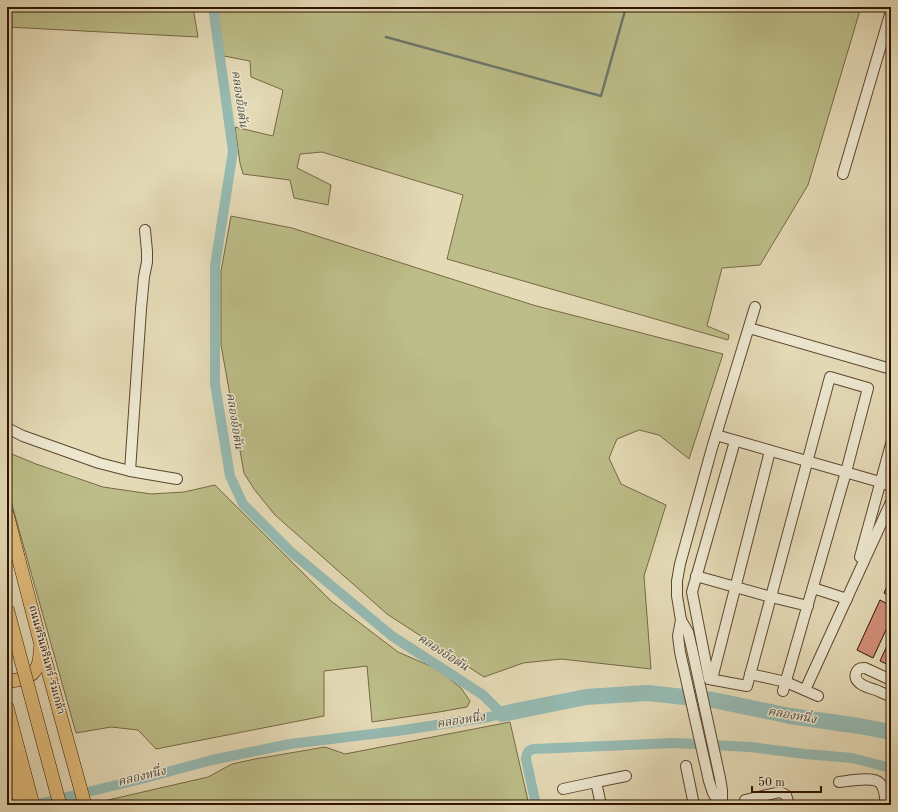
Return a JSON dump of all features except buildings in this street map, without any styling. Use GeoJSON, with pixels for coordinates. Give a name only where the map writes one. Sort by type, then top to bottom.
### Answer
{"type":"FeatureCollection","features":[{"type":"Feature","properties":{"kind":"main road","name":"ถนนศรีนครินทร์-ร่มเกล้า"},"geometry":{"type":"LineString","coordinates":[[7,514],[85,805]]}},
{"type":"Feature","properties":{"kind":"main road"},"geometry":{"type":"LineString","coordinates":[[7,608],[60,805]]}},
{"type":"Feature","properties":{"kind":"main road"},"geometry":{"type":"LineString","coordinates":[[7,681],[22,679],[33,674],[37,668],[41,645]]}},
{"type":"Feature","properties":{"kind":"main road"},"geometry":{"type":"LineString","coordinates":[[7,707],[33,805]]}},
{"type":"Feature","properties":{"kind":"main road"},"geometry":{"type":"LineString","coordinates":[[7,755],[21,805]]}},
{"type":"Feature","properties":{"kind":"street"},"geometry":{"type":"LineString","coordinates":[[843,174],[891,12]]}},
{"type":"Feature","properties":{"kind":"street"},"geometry":{"type":"LineString","coordinates":[[130,471],[141,309],[147,262],[145,230]]}},
{"type":"Feature","properties":{"kind":"street"},"geometry":{"type":"LineString","coordinates":[[721,805],[713,793],[709,781],[680,652],[678,636],[681,620],[677,596],[677,581],[680,564],[716,435],[755,307]]}},
{"type":"Feature","properties":{"kind":"street"},"geometry":{"type":"LineString","coordinates":[[749,328],[891,369]]}},
{"type":"Feature","properties":{"kind":"street"},"geometry":{"type":"LineString","coordinates":[[735,441],[692,592],[709,678],[747,686],[830,377],[868,388],[846,472],[784,687]]}},
{"type":"Feature","properties":{"kind":"street"},"geometry":{"type":"LineString","coordinates":[[7,428],[23,436],[99,463],[130,471],[177,479]]}},
{"type":"Feature","properties":{"kind":"street"},"geometry":{"type":"LineString","coordinates":[[716,435],[891,486]]}},
{"type":"Feature","properties":{"kind":"street"},"geometry":{"type":"LineString","coordinates":[[7,438],[23,436]]}},
{"type":"Feature","properties":{"kind":"street"},"geometry":{"type":"LineString","coordinates":[[853,584],[891,444]]}},
{"type":"Feature","properties":{"kind":"street"},"geometry":{"type":"LineString","coordinates":[[712,679],[734,587],[770,450]]}},
{"type":"Feature","properties":{"kind":"street"},"geometry":{"type":"LineString","coordinates":[[805,690],[891,502]]}},
{"type":"Feature","properties":{"kind":"street"},"geometry":{"type":"LineString","coordinates":[[696,576],[808,606]]}},
{"type":"Feature","properties":{"kind":"street"},"geometry":{"type":"LineString","coordinates":[[813,588],[847,599]]}},
{"type":"Feature","properties":{"kind":"street"},"geometry":{"type":"LineString","coordinates":[[681,620],[688,632],[720,778],[722,790],[721,805]]}},
{"type":"Feature","properties":{"kind":"street"},"geometry":{"type":"LineString","coordinates":[[891,680],[865,668],[858,670],[855,677],[861,684],[891,696]]}},
{"type":"Feature","properties":{"kind":"street"},"geometry":{"type":"LineString","coordinates":[[750,674],[784,687],[805,690],[818,696]]}},
{"type":"Feature","properties":{"kind":"street"},"geometry":{"type":"LineString","coordinates":[[686,766],[694,805]]}},
{"type":"Feature","properties":{"kind":"street"},"geometry":{"type":"LineString","coordinates":[[563,789],[626,776]]}},
{"type":"Feature","properties":{"kind":"street"},"geometry":{"type":"LineString","coordinates":[[839,782],[864,779],[876,781],[880,783],[883,788],[886,805]]}},
{"type":"Feature","properties":{"kind":"street"},"geometry":{"type":"LineString","coordinates":[[596,782],[601,805]]}},
{"type":"Feature","properties":{"kind":"street"},"geometry":{"type":"LineString","coordinates":[[746,805],[745,800],[780,792],[786,795],[789,805]]}},
{"type":"Feature","properties":{"kind":"green space"},"geometry":{"type":"Polygon","coordinates":[[[7,7],[193,7],[198,37],[7,27],[7,7]]]}},
{"type":"Feature","properties":{"kind":"green space"},"geometry":{"type":"Polygon","coordinates":[[[217,7],[861,7],[808,185],[760,265],[722,268],[707,326],[729,335],[728,340],[447,259],[463,195],[322,152],[300,154],[297,168],[331,185],[328,205],[294,198],[290,180],[243,174],[235,127],[273,136],[283,90],[251,77],[250,61],[224,56],[217,7]]]}},
{"type":"Feature","properties":{"kind":"green space"},"geometry":{"type":"Polygon","coordinates":[[[231,216],[292,228],[533,305],[723,354],[689,459],[659,435],[639,430],[617,439],[609,458],[621,484],[666,505],[644,576],[651,669],[561,659],[523,663],[484,677],[387,614],[275,515],[254,489],[244,473],[221,345],[221,271],[231,216]]]}},
{"type":"Feature","properties":{"kind":"green space"},"geometry":{"type":"Polygon","coordinates":[[[7,452],[36,464],[103,487],[151,494],[184,492],[215,485],[331,601],[398,652],[437,669],[461,688],[470,701],[467,707],[372,722],[367,666],[324,671],[324,716],[156,749],[138,730],[111,727],[76,733],[7,487],[7,452]]]}},
{"type":"Feature","properties":{"kind":"green space"},"geometry":{"type":"Polygon","coordinates":[[[510,722],[529,805],[96,805],[95,803],[208,777],[232,764],[255,759],[325,747],[345,754],[510,722]]]}},
{"type":"Feature","properties":{"kind":"waterway","name":"คลองอ้อตัน"},"geometry":{"type":"LineString","coordinates":[[213,7],[233,151],[215,266],[215,384],[230,476],[243,504],[291,552],[392,636],[483,695],[502,714]]}},
{"type":"Feature","properties":{"kind":"waterway"},"geometry":{"type":"LineString","coordinates":[[386,37],[601,96],[626,7]]}},
{"type":"Feature","properties":{"kind":"waterway","name":"คลองหนึ่ง"},"geometry":{"type":"LineString","coordinates":[[502,714],[586,697],[647,693],[713,700],[790,716],[891,732]]}},
{"type":"Feature","properties":{"kind":"waterway","name":"คลองหนึ่ง"},"geometry":{"type":"LineString","coordinates":[[34,805],[212,760],[290,744],[397,731],[502,714]]}},
{"type":"Feature","properties":{"kind":"waterway"},"geometry":{"type":"LineString","coordinates":[[536,805],[526,759],[528,752],[534,749],[674,743],[750,747],[852,758],[891,768]]}}]}
